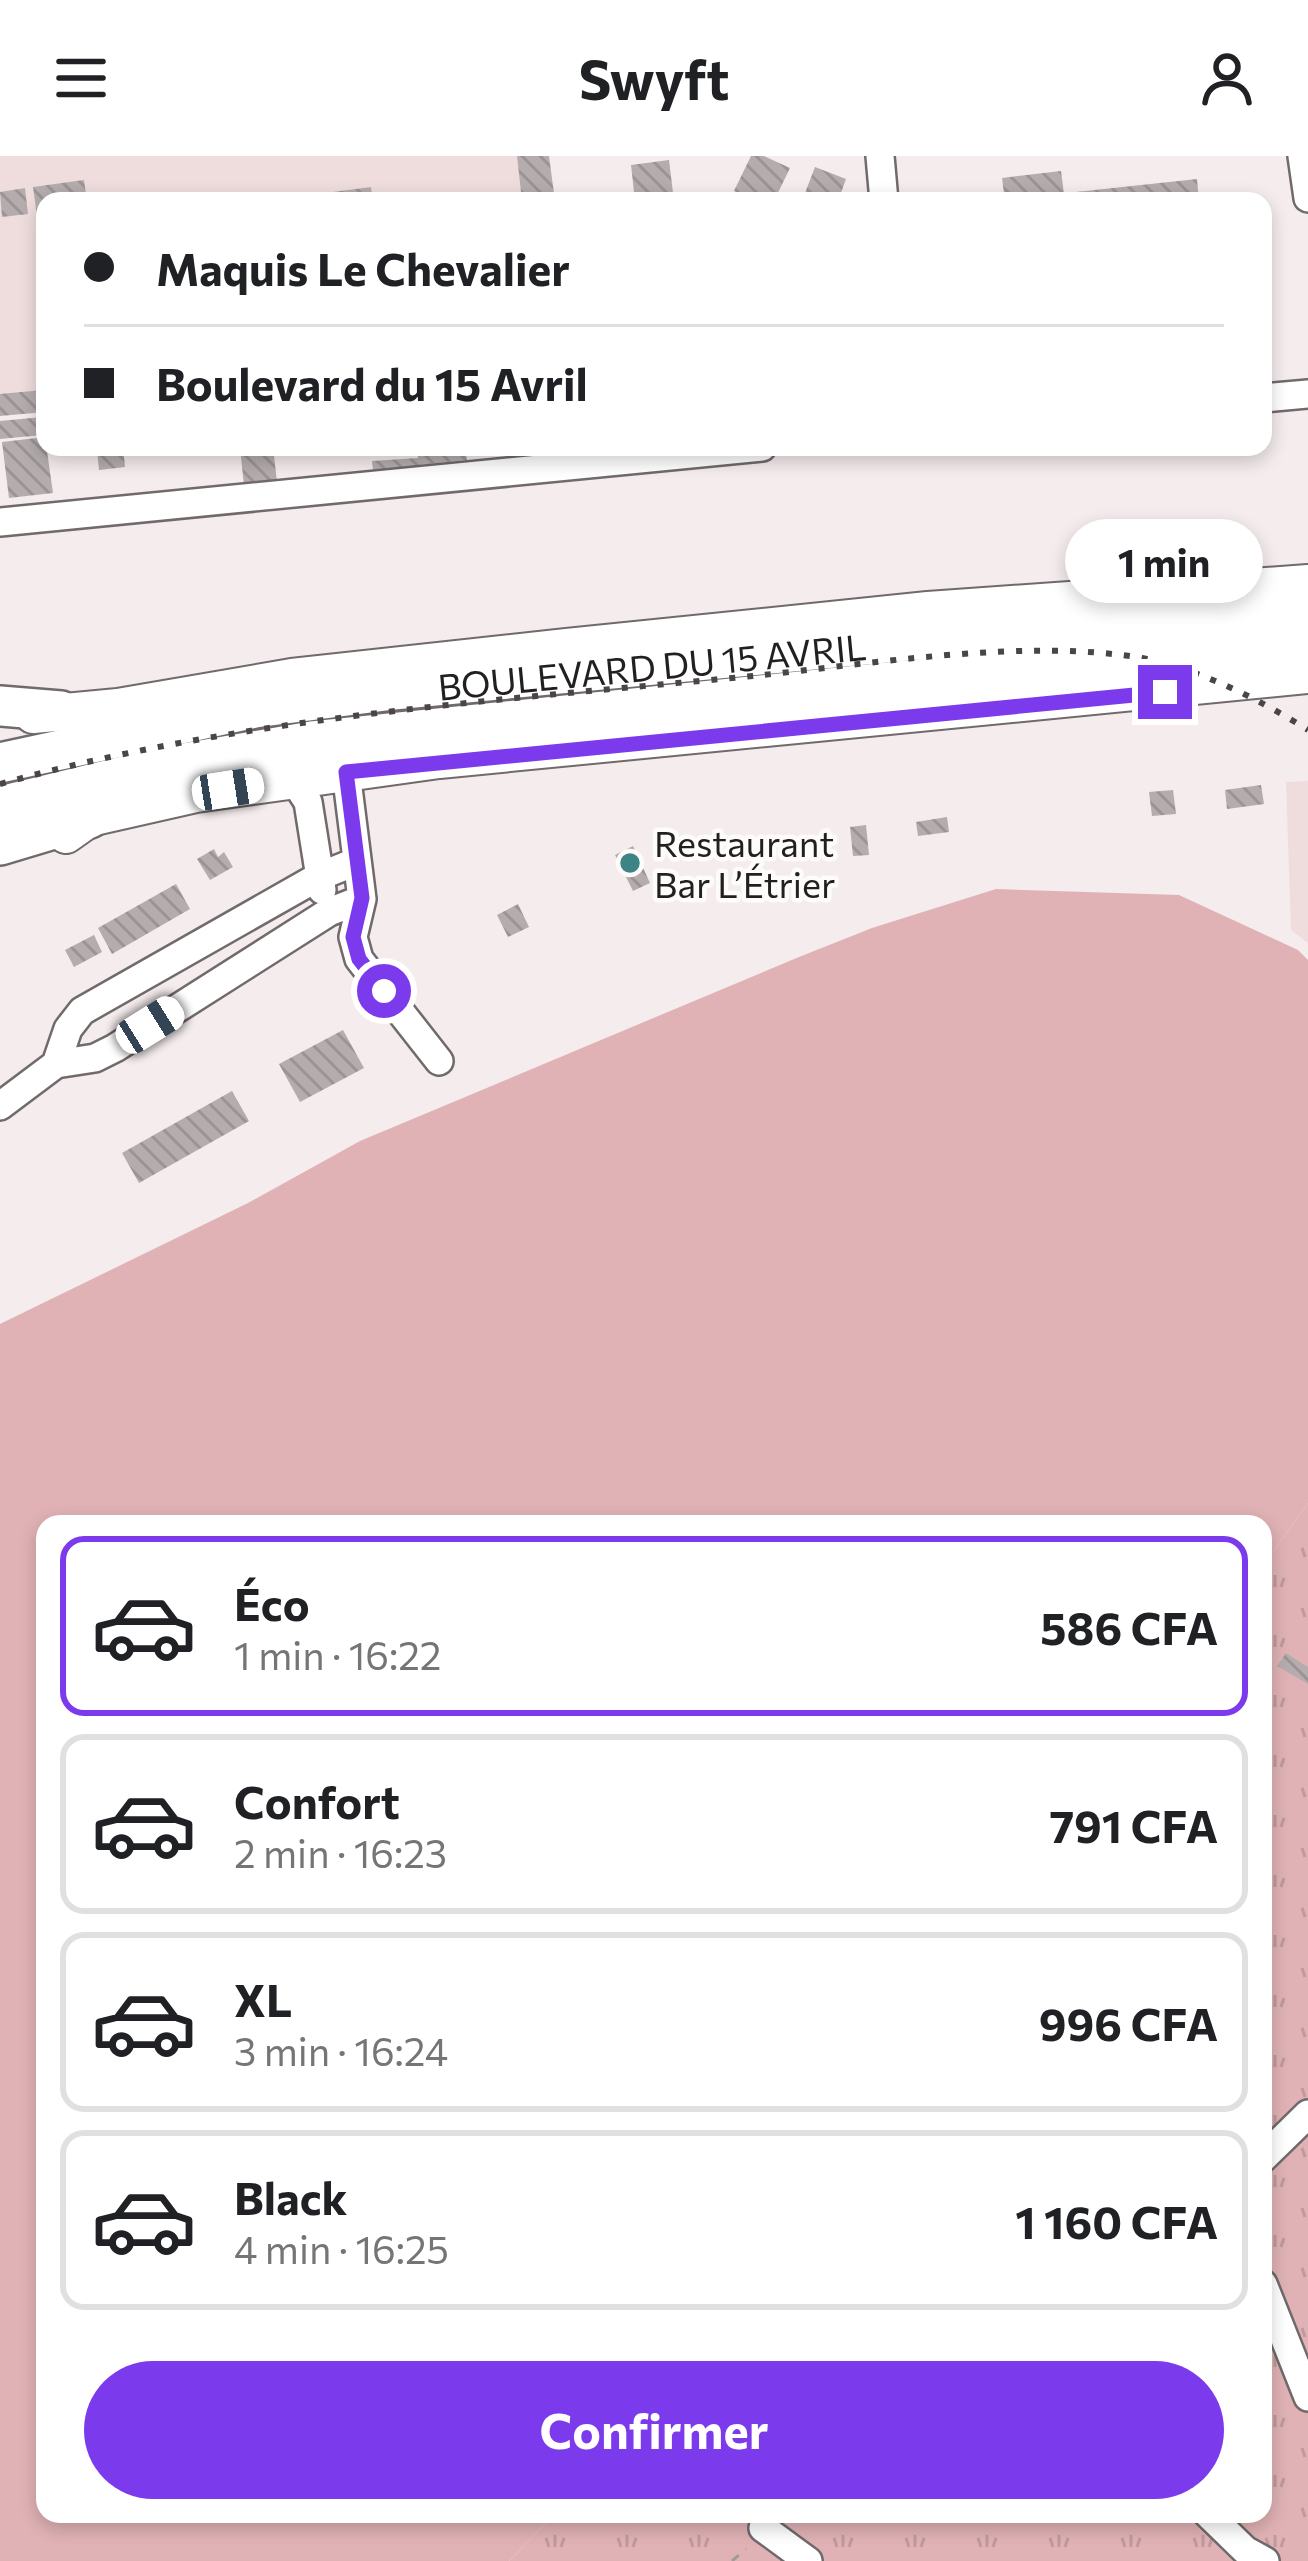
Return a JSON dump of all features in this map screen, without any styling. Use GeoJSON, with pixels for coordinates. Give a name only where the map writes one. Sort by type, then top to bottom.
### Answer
{"type":"FeatureCollection","features":[{"type":"Feature","properties":{"kind":"highway","name":"BOULEVARD DU 15 AVRIL"},"geometry":{"type":"LineString","coordinates":[[0,763],[255,707],[393,690],[1148,618],[1308,610]]}},
{"type":"Feature","properties":{"kind":"highway","name":"BOULEVARD DU 15 AVRIL"},"geometry":{"type":"LineString","coordinates":[[0,806],[161,767],[312,742],[1308,639]]}},
{"type":"Feature","properties":{"kind":"highway"},"geometry":{"type":"LineString","coordinates":[[0,706],[65,711]]}},
{"type":"Feature","properties":{"kind":"highway"},"geometry":{"type":"LineString","coordinates":[[0,844],[90,818]]}},
{"type":"Feature","properties":{"kind":"main road","name":"BOULEVARD DU 15 AVRIL"},"geometry":{"type":"LineString","coordinates":[[0,722],[292,677],[567,647],[928,610],[1308,583]]}},
{"type":"Feature","properties":{"kind":"main road","name":"BOULEVARD DU 15 AVRIL"},"geometry":{"type":"LineString","coordinates":[[90,818],[196,794],[346,772],[1308,675]]}},
{"type":"Feature","properties":{"kind":"main road"},"geometry":{"type":"LineString","coordinates":[[0,862],[33,855],[90,818]]}},
{"type":"Feature","properties":{"kind":"street"},"geometry":{"type":"LineString","coordinates":[[880,156],[883,192]]}},
{"type":"Feature","properties":{"kind":"street"},"geometry":{"type":"LineString","coordinates":[[1302,156],[1308,198]]}},
{"type":"Feature","properties":{"kind":"street"},"geometry":{"type":"LineString","coordinates":[[1272,397],[1308,394]]}},
{"type":"Feature","properties":{"kind":"street"},"geometry":{"type":"LineString","coordinates":[[0,522],[670,456]]}},
{"type":"Feature","properties":{"kind":"street"},"geometry":{"type":"LineString","coordinates":[[0,684],[65,711]]}},
{"type":"Feature","properties":{"kind":"street"},"geometry":{"type":"LineString","coordinates":[[346,772],[362,898],[353,937],[359,959],[439,1061]]}},
{"type":"Feature","properties":{"kind":"street"},"geometry":{"type":"LineString","coordinates":[[292,779],[308,802],[318,878],[329,913],[353,937]]}},
{"type":"Feature","properties":{"kind":"street"},"geometry":{"type":"LineString","coordinates":[[56,1064],[68,1029],[82,1011],[318,878],[355,862]]}},
{"type":"Feature","properties":{"kind":"street"},"geometry":{"type":"LineString","coordinates":[[0,1106],[56,1064],[95,1058],[115,1048],[329,913],[362,898]]}},
{"type":"Feature","properties":{"kind":"street"},"geometry":{"type":"LineString","coordinates":[[1272,2149],[1308,2114]]}},
{"type":"Feature","properties":{"kind":"street"},"geometry":{"type":"LineString","coordinates":[[1272,2307],[1308,2397]]}},
{"type":"Feature","properties":{"kind":"street"},"geometry":{"type":"LineString","coordinates":[[1217,2523],[1244,2550],[1265,2561]]}},
{"type":"Feature","properties":{"kind":"street"},"geometry":{"type":"LineString","coordinates":[[763,2528],[808,2561]]}},
{"type":"Feature","properties":{"kind":"shaded area"},"geometry":{"type":"Polygon","coordinates":[[[0,156],[521,156],[526,192],[36,192],[36,395],[0,400],[0,156]]]}},
{"type":"Feature","properties":{"kind":"shaded area"},"geometry":{"type":"Polygon","coordinates":[[[1308,781],[1308,943],[1291,930],[1286,782],[1308,781]]]}},
{"type":"Feature","properties":{"kind":"green space"},"geometry":{"type":"Polygon","coordinates":[[[996,889],[1179,895],[1298,950],[1308,960],[1308,1503],[1272,1553],[1272,1515],[36,1515],[36,2523],[546,2523],[509,2561],[0,2561],[0,1324],[248,1203],[360,1141],[872,928],[996,889]]]}},
{"type":"Feature","properties":{"kind":"green space"},"geometry":{"type":"Polygon","coordinates":[[[1308,1503],[1308,2561],[509,2561],[546,2523],[1272,2523],[1272,1553],[1308,1503]]]}},
{"type":"Feature","properties":{"kind":"building"},"geometry":{"type":"Polygon","coordinates":[[[517,156],[549,156],[554,192],[521,192],[517,156]]]}},
{"type":"Feature","properties":{"kind":"building"},"geometry":{"type":"Polygon","coordinates":[[[751,156],[764,156],[790,168],[778,192],[734,191],[751,156]]]}},
{"type":"Feature","properties":{"kind":"building"},"geometry":{"type":"Polygon","coordinates":[[[669,160],[673,192],[634,192],[631,165],[669,160]]]}},
{"type":"Feature","properties":{"kind":"building"},"geometry":{"type":"Polygon","coordinates":[[[815,167],[846,179],[841,192],[805,192],[815,167]]]}},
{"type":"Feature","properties":{"kind":"building"},"geometry":{"type":"Polygon","coordinates":[[[1061,171],[1064,192],[1004,192],[1002,178],[1061,171]]]}},
{"type":"Feature","properties":{"kind":"building"},"geometry":{"type":"Polygon","coordinates":[[[1197,179],[1198,192],[1076,192],[1197,179]]]}},
{"type":"Feature","properties":{"kind":"building"},"geometry":{"type":"Polygon","coordinates":[[[84,180],[86,192],[36,192],[36,209],[33,187],[84,180]]]}},
{"type":"Feature","properties":{"kind":"building"},"geometry":{"type":"Polygon","coordinates":[[[371,187],[372,192],[333,192],[371,187]]]}},
{"type":"Feature","properties":{"kind":"building"},"geometry":{"type":"Polygon","coordinates":[[[25,188],[28,214],[2,217],[0,192],[25,188]]]}},
{"type":"Feature","properties":{"kind":"building"},"geometry":{"type":"Polygon","coordinates":[[[36,391],[36,413],[0,416],[0,394],[36,391]]]}},
{"type":"Feature","properties":{"kind":"building"},"geometry":{"type":"Polygon","coordinates":[[[36,418],[36,436],[0,439],[0,421],[36,418]]]}},
{"type":"Feature","properties":{"kind":"building"},"geometry":{"type":"Polygon","coordinates":[[[36,438],[36,456],[48,456],[53,493],[9,498],[2,442],[36,438]]]}},
{"type":"Feature","properties":{"kind":"building"},"geometry":{"type":"Polygon","coordinates":[[[98,456],[124,456],[125,467],[99,470],[98,456]]]}},
{"type":"Feature","properties":{"kind":"building"},"geometry":{"type":"Polygon","coordinates":[[[241,456],[274,456],[277,482],[244,486],[241,456]]]}},
{"type":"Feature","properties":{"kind":"building"},"geometry":{"type":"Polygon","coordinates":[[[466,456],[467,460],[419,465],[420,477],[374,481],[372,461],[466,456]]]}},
{"type":"Feature","properties":{"kind":"building"},"geometry":{"type":"Polygon","coordinates":[[[1261,785],[1264,804],[1227,809],[1225,790],[1261,785]]]}},
{"type":"Feature","properties":{"kind":"building"},"geometry":{"type":"Polygon","coordinates":[[[1173,790],[1176,814],[1152,816],[1149,792],[1173,790]]]}},
{"type":"Feature","properties":{"kind":"building"},"geometry":{"type":"Polygon","coordinates":[[[947,817],[949,832],[918,836],[916,822],[947,817]]]}},
{"type":"Feature","properties":{"kind":"building"},"geometry":{"type":"Polygon","coordinates":[[[866,825],[869,855],[853,856],[850,827],[866,825]]]}},
{"type":"Feature","properties":{"kind":"building"},"geometry":{"type":"Polygon","coordinates":[[[633,846],[650,883],[633,891],[615,855],[633,846]]]}},
{"type":"Feature","properties":{"kind":"building"},"geometry":{"type":"Polygon","coordinates":[[[214,849],[218,857],[224,852],[233,867],[210,880],[197,859],[214,849]]]}},
{"type":"Feature","properties":{"kind":"building"},"geometry":{"type":"Polygon","coordinates":[[[176,884],[190,909],[112,954],[98,928],[176,884]]]}},
{"type":"Feature","properties":{"kind":"building"},"geometry":{"type":"Polygon","coordinates":[[[518,904],[529,927],[508,937],[497,915],[518,904]]]}},
{"type":"Feature","properties":{"kind":"building"},"geometry":{"type":"Polygon","coordinates":[[[94,935],[102,952],[74,967],[65,950],[94,935]]]}},
{"type":"Feature","properties":{"kind":"building"},"geometry":{"type":"Polygon","coordinates":[[[343,1030],[364,1068],[300,1102],[279,1064],[343,1030]]]}},
{"type":"Feature","properties":{"kind":"building"},"geometry":{"type":"Polygon","coordinates":[[[232,1091],[249,1121],[139,1183],[122,1153],[232,1091]]]}},
{"type":"Feature","properties":{"kind":"building"},"geometry":{"type":"Polygon","coordinates":[[[1286,1653],[1308,1667],[1308,1684],[1277,1666],[1286,1653]]]}},
{"type":"Feature","properties":{"kind":"railway"},"geometry":{"type":"LineString","coordinates":[[0,784],[93,761],[280,726],[468,703],[999,652],[1097,653],[1163,663],[1228,686],[1308,730]]}},
{"type":"Feature","properties":{"kind":"place","name":"Restaurant Bar L’Étrier"},"geometry":{"type":"Point","coordinates":[630,863]}},
{"type":"Feature","properties":{"kind":"route"},"geometry":{"type":"LineString","coordinates":[[384,991],[359,959],[353,937],[362,898],[346,772],[1165,692]]}}]}
